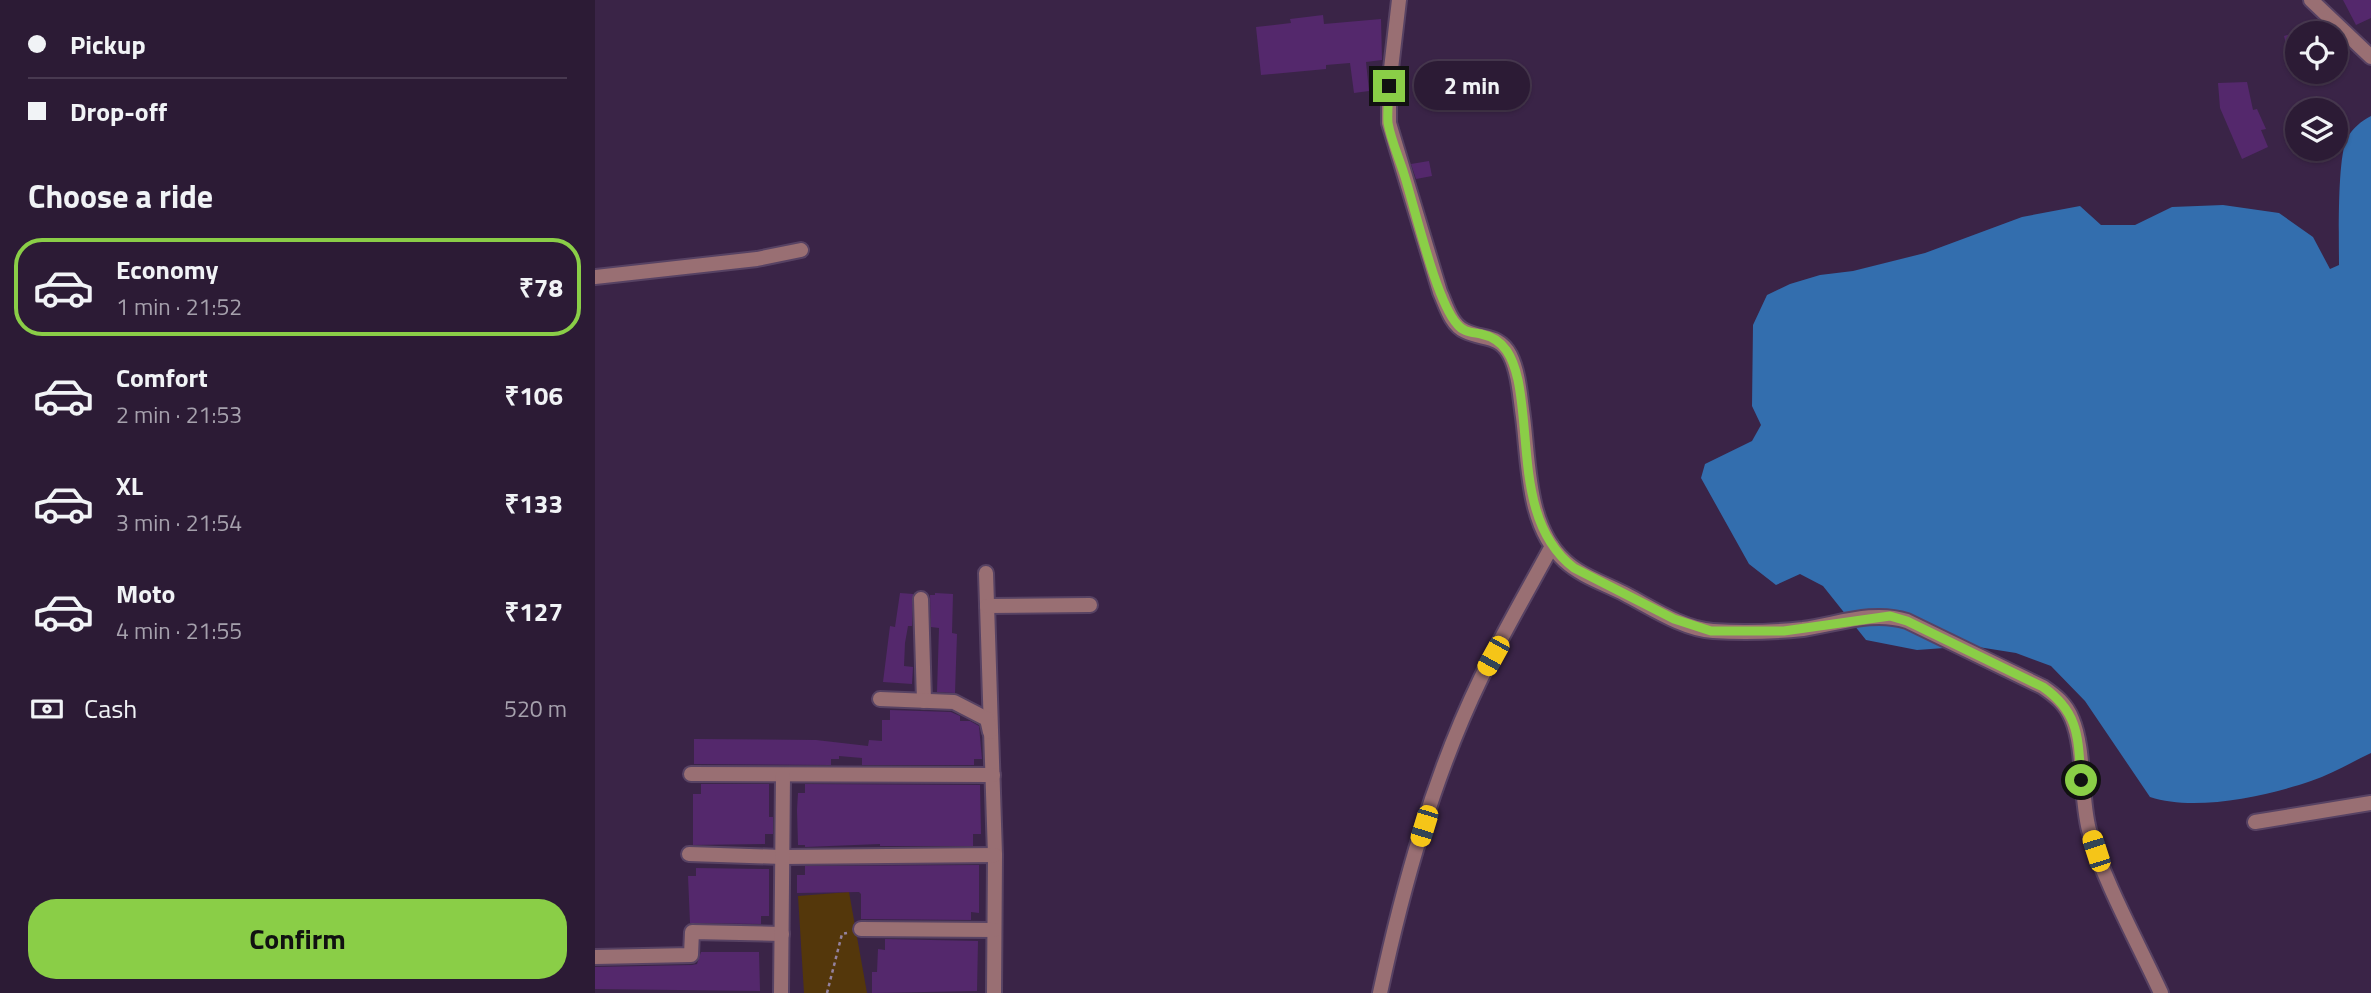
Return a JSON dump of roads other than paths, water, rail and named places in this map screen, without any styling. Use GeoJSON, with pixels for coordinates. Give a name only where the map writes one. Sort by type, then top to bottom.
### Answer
{"type":"FeatureCollection","features":[{"type":"Feature","properties":{"kind":"street"},"geometry":{"type":"LineString","coordinates":[[1399,0],[1389,86],[1388,123],[1440,292],[1449,313],[1466,332],[1493,338],[1503,344],[1510,356],[1518,380],[1538,519],[1552,546],[1574,568],[1674,619],[1696,627],[1711,631],[1784,631],[1890,616],[2006,669],[2058,698],[2067,709],[2078,737],[2084,806],[2096,851],[2161,993]]}},
{"type":"Feature","properties":{"kind":"street"},"geometry":{"type":"LineString","coordinates":[[2311,0],[2371,57]]}},
{"type":"Feature","properties":{"kind":"street"},"geometry":{"type":"LineString","coordinates":[[595,277],[757,259],[801,250]]}},
{"type":"Feature","properties":{"kind":"street"},"geometry":{"type":"LineString","coordinates":[[1380,993],[1409,878],[1453,744],[1481,678],[1552,546]]}},
{"type":"Feature","properties":{"kind":"street"},"geometry":{"type":"LineString","coordinates":[[986,573],[993,741],[994,993]]}},
{"type":"Feature","properties":{"kind":"street"},"geometry":{"type":"LineString","coordinates":[[921,599],[924,701]]}},
{"type":"Feature","properties":{"kind":"street"},"geometry":{"type":"LineString","coordinates":[[988,606],[1090,605]]}},
{"type":"Feature","properties":{"kind":"street"},"geometry":{"type":"LineString","coordinates":[[880,699],[954,702],[987,719],[993,741]]}},
{"type":"Feature","properties":{"kind":"street"},"geometry":{"type":"LineString","coordinates":[[691,774],[993,775]]}},
{"type":"Feature","properties":{"kind":"street"},"geometry":{"type":"LineString","coordinates":[[781,993],[783,775]]}},
{"type":"Feature","properties":{"kind":"street"},"geometry":{"type":"LineString","coordinates":[[2255,822],[2371,803]]}},
{"type":"Feature","properties":{"kind":"street"},"geometry":{"type":"LineString","coordinates":[[689,854],[782,857],[995,855]]}},
{"type":"Feature","properties":{"kind":"street"},"geometry":{"type":"LineString","coordinates":[[860,929],[994,930]]}},
{"type":"Feature","properties":{"kind":"street"},"geometry":{"type":"LineString","coordinates":[[595,957],[691,955],[692,932],[782,934]]}},
{"type":"Feature","properties":{"kind":"water"},"geometry":{"type":"Polygon","coordinates":[[[2371,116],[2371,753],[2319,778],[2253,797],[2188,803],[2150,797],[2085,701],[2051,666],[2016,653],[1972,646],[1917,650],[1866,640],[1823,586],[1800,574],[1776,585],[1749,564],[1701,478],[1705,464],[1752,441],[1761,425],[1752,406],[1753,325],[1767,295],[1790,284],[1820,275],[1853,271],[1925,253],[2022,217],[2080,206],[2101,225],[2135,225],[2172,207],[2223,205],[2279,213],[2313,237],[2330,269],[2339,265],[2342,161],[2348,161],[2348,137],[2371,116]]]}}]}
